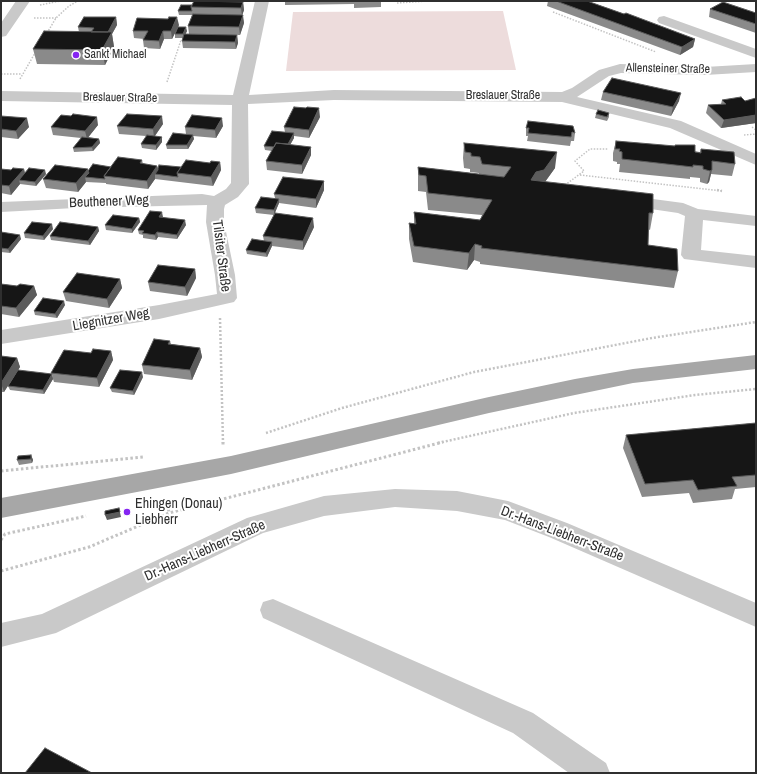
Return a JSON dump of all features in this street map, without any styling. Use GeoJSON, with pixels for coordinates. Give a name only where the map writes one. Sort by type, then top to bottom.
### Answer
{"type":"FeatureCollection","features":[{"type":"Feature","properties":{"kind":"main road"},"geometry":{"type":"LineString","coordinates":[[1,508],[231,465],[488,405],[575,387],[633,376],[756,362]]}},
{"type":"Feature","properties":{"kind":"street"},"geometry":{"type":"LineString","coordinates":[[2,31],[23,1]]}},
{"type":"Feature","properties":{"kind":"street"},"geometry":{"type":"LineString","coordinates":[[240,100],[262,1]]}},
{"type":"Feature","properties":{"kind":"street"},"geometry":{"type":"LineString","coordinates":[[664,20],[756,54]]}},
{"type":"Feature","properties":{"kind":"street","name":"Allensteiner Straße"},"geometry":{"type":"LineString","coordinates":[[564,96],[577,91],[604,73],[620,68],[705,71],[756,68]]}},
{"type":"Feature","properties":{"kind":"street","name":"Breslauer Straße"},"geometry":{"type":"LineString","coordinates":[[5,97],[240,100],[334,95],[564,96],[575,101],[676,124],[756,160]]}},
{"type":"Feature","properties":{"kind":"street","name":"Tilsiter Straße"},"geometry":{"type":"LineString","coordinates":[[220,300],[227,298],[215,209],[217,202],[232,193],[240,184],[240,100]]}},
{"type":"Feature","properties":{"kind":"street"},"geometry":{"type":"LineString","coordinates":[[608,198],[683,208],[694,214],[756,220]]}},
{"type":"Feature","properties":{"kind":"street","name":"Beuthener Weg"},"geometry":{"type":"LineString","coordinates":[[1,207],[76,202],[202,199],[217,202]]}},
{"type":"Feature","properties":{"kind":"street"},"geometry":{"type":"LineString","coordinates":[[694,214],[691,255],[756,262]]}},
{"type":"Feature","properties":{"kind":"street","name":"Liegnitzer Weg"},"geometry":{"type":"LineString","coordinates":[[1,338],[220,300]]}},
{"type":"Feature","properties":{"kind":"street","name":"Dr.-Hans-Liebherr-Straße"},"geometry":{"type":"LineString","coordinates":[[1,635],[46,625],[256,525],[324,506],[395,498],[457,501],[508,511],[595,546],[756,615]]}},
{"type":"Feature","properties":{"kind":"street"},"geometry":{"type":"LineString","coordinates":[[273,610],[523,723],[595,773]]}},
{"type":"Feature","properties":{"kind":"path"},"geometry":{"type":"LineString","coordinates":[[45,36],[56,18],[69,6],[78,1]]}},
{"type":"Feature","properties":{"kind":"path"},"geometry":{"type":"LineString","coordinates":[[396,3],[428,1]]}},
{"type":"Feature","properties":{"kind":"path"},"geometry":{"type":"LineString","coordinates":[[553,12],[661,54]]}},
{"type":"Feature","properties":{"kind":"path"},"geometry":{"type":"LineString","coordinates":[[162,99],[181,40]]}},
{"type":"Feature","properties":{"kind":"path"},"geometry":{"type":"LineString","coordinates":[[5,97],[23,74],[37,49]]}},
{"type":"Feature","properties":{"kind":"path"},"geometry":{"type":"LineString","coordinates":[[1,74],[23,74]]}},
{"type":"Feature","properties":{"kind":"path"},"geometry":{"type":"LineString","coordinates":[[752,127],[756,130]]}},
{"type":"Feature","properties":{"kind":"path"},"geometry":{"type":"LineString","coordinates":[[565,188],[566,183],[584,171],[575,161],[590,149],[608,149]]}},
{"type":"Feature","properties":{"kind":"path"},"geometry":{"type":"LineString","coordinates":[[580,175],[722,191]]}},
{"type":"Feature","properties":{"kind":"path"},"geometry":{"type":"LineString","coordinates":[[220,300],[223,448],[230,445]]}},
{"type":"Feature","properties":{"kind":"path"},"geometry":{"type":"LineString","coordinates":[[260,435],[342,408],[474,372],[652,338],[756,322]]}},
{"type":"Feature","properties":{"kind":"path"},"geometry":{"type":"LineString","coordinates":[[1,571],[89,547],[169,513],[416,448],[574,413],[695,394],[756,389]]}},
{"type":"Feature","properties":{"kind":"path"},"geometry":{"type":"LineString","coordinates":[[1,470],[149,457]]}},
{"type":"Feature","properties":{"kind":"path"},"geometry":{"type":"LineString","coordinates":[[160,500],[167,498],[169,513]]}},
{"type":"Feature","properties":{"kind":"path"},"geometry":{"type":"LineString","coordinates":[[1,540],[5,534],[93,515]]}},
{"type":"Feature","properties":{"kind":"shaded area"},"geometry":{"type":"Polygon","coordinates":[[[503,11],[516,70],[286,71],[293,12],[503,11]]]}},
{"type":"Feature","properties":{"kind":"building"},"geometry":{"type":"Polygon","coordinates":[[[194,1],[243,2],[241,8],[191,7],[194,1]]]}},
{"type":"Feature","properties":{"kind":"building"},"geometry":{"type":"Polygon","coordinates":[[[556,1],[587,1],[624,14],[626,13],[695,39],[682,47],[556,1]]]}},
{"type":"Feature","properties":{"kind":"building"},"geometry":{"type":"Polygon","coordinates":[[[723,2],[756,13],[756,24],[710,9],[723,2]]]}},
{"type":"Feature","properties":{"kind":"building"},"geometry":{"type":"Polygon","coordinates":[[[181,5],[192,5],[192,11],[178,11],[181,5]]]}},
{"type":"Feature","properties":{"kind":"building"},"geometry":{"type":"Polygon","coordinates":[[[193,14],[243,15],[239,27],[188,26],[193,14]]]}},
{"type":"Feature","properties":{"kind":"building"},"geometry":{"type":"Polygon","coordinates":[[[84,17],[116,17],[108,32],[91,32],[94,28],[78,27],[84,17]]]}},
{"type":"Feature","properties":{"kind":"building"},"geometry":{"type":"Polygon","coordinates":[[[169,17],[177,17],[171,31],[163,31],[159,41],[143,40],[148,31],[133,31],[137,18],[168,19],[169,17]]]}},
{"type":"Feature","properties":{"kind":"building"},"geometry":{"type":"Polygon","coordinates":[[[178,27],[186,27],[183,34],[175,34],[178,27]]]}},
{"type":"Feature","properties":{"kind":"building"},"geometry":{"type":"Polygon","coordinates":[[[44,31],[112,32],[102,50],[33,49],[44,31]]]}},
{"type":"Feature","properties":{"kind":"building"},"geometry":{"type":"Polygon","coordinates":[[[184,34],[237,35],[235,42],[182,41],[184,34]]]}},
{"type":"Feature","properties":{"kind":"building"},"geometry":{"type":"Polygon","coordinates":[[[612,78],[681,93],[673,107],[603,92],[612,78]]]}},
{"type":"Feature","properties":{"kind":"building"},"geometry":{"type":"Polygon","coordinates":[[[741,97],[745,101],[756,98],[756,115],[724,120],[708,105],[726,104],[722,100],[741,97]]]}},
{"type":"Feature","properties":{"kind":"building"},"geometry":{"type":"Polygon","coordinates":[[[294,107],[319,108],[309,130],[284,127],[294,107]]]}},
{"type":"Feature","properties":{"kind":"building"},"geometry":{"type":"Polygon","coordinates":[[[598,110],[609,113],[607,117],[596,114],[598,110]]]}},
{"type":"Feature","properties":{"kind":"building"},"geometry":{"type":"Polygon","coordinates":[[[73,114],[97,117],[85,131],[51,127],[61,115],[71,116],[73,114]]]}},
{"type":"Feature","properties":{"kind":"building"},"geometry":{"type":"Polygon","coordinates":[[[127,114],[162,116],[153,129],[117,126],[127,114]]]}},
{"type":"Feature","properties":{"kind":"building"},"geometry":{"type":"Polygon","coordinates":[[[192,115],[222,118],[215,130],[185,127],[192,115]]]}},
{"type":"Feature","properties":{"kind":"building"},"geometry":{"type":"Polygon","coordinates":[[[1,116],[27,118],[16,131],[1,129],[1,116]]]}},
{"type":"Feature","properties":{"kind":"building"},"geometry":{"type":"Polygon","coordinates":[[[528,121],[573,126],[575,133],[572,132],[571,137],[528,133],[529,128],[526,128],[528,121]]]}},
{"type":"Feature","properties":{"kind":"building"},"geometry":{"type":"Polygon","coordinates":[[[272,131],[294,133],[288,144],[276,143],[274,147],[264,146],[272,131]]]}},
{"type":"Feature","properties":{"kind":"building"},"geometry":{"type":"Polygon","coordinates":[[[173,133],[193,135],[187,145],[166,145],[173,133]]]}},
{"type":"Feature","properties":{"kind":"building"},"geometry":{"type":"Polygon","coordinates":[[[147,135],[162,137],[156,145],[141,144],[147,135]]]}},
{"type":"Feature","properties":{"kind":"building"},"geometry":{"type":"Polygon","coordinates":[[[82,137],[99,139],[92,147],[73,148],[82,137]]]}},
{"type":"Feature","properties":{"kind":"building"},"geometry":{"type":"Polygon","coordinates":[[[616,141],[675,146],[695,145],[695,152],[701,153],[701,149],[734,152],[735,164],[712,161],[712,170],[710,171],[703,169],[703,166],[693,165],[693,167],[622,159],[622,152],[619,151],[620,149],[615,149],[616,141]]]}},
{"type":"Feature","properties":{"kind":"building"},"geometry":{"type":"Polygon","coordinates":[[[276,143],[311,147],[302,165],[266,161],[276,143]]]}},
{"type":"Feature","properties":{"kind":"building"},"geometry":{"type":"Polygon","coordinates":[[[464,143],[557,152],[544,170],[536,172],[531,180],[653,194],[653,213],[649,213],[648,245],[677,249],[678,271],[481,248],[482,246],[475,244],[469,253],[414,246],[409,223],[416,224],[414,212],[480,220],[492,200],[428,193],[426,176],[419,175],[418,167],[504,177],[511,167],[482,164],[480,157],[471,156],[471,153],[465,152],[464,143]]]}},
{"type":"Feature","properties":{"kind":"building"},"geometry":{"type":"Polygon","coordinates":[[[118,157],[142,160],[140,163],[157,166],[147,181],[104,176],[118,157]]]}},
{"type":"Feature","properties":{"kind":"building"},"geometry":{"type":"Polygon","coordinates":[[[186,160],[210,163],[211,161],[220,162],[211,177],[177,173],[186,160]]]}},
{"type":"Feature","properties":{"kind":"building"},"geometry":{"type":"Polygon","coordinates":[[[93,164],[111,167],[104,176],[105,179],[85,177],[89,173],[88,171],[93,164]]]}},
{"type":"Feature","properties":{"kind":"building"},"geometry":{"type":"Polygon","coordinates":[[[55,165],[88,169],[76,183],[43,179],[55,165]]]}},
{"type":"Feature","properties":{"kind":"building"},"geometry":{"type":"Polygon","coordinates":[[[159,165],[181,167],[177,173],[178,177],[155,174],[159,165]]]}},
{"type":"Feature","properties":{"kind":"building"},"geometry":{"type":"Polygon","coordinates":[[[13,168],[24,169],[9,186],[1,185],[1,169],[11,170],[13,168]]]}},
{"type":"Feature","properties":{"kind":"building"},"geometry":{"type":"Polygon","coordinates":[[[29,168],[45,170],[35,182],[19,180],[29,168]]]}},
{"type":"Feature","properties":{"kind":"building"},"geometry":{"type":"Polygon","coordinates":[[[283,177],[324,181],[316,199],[274,194],[283,177]]]}},
{"type":"Feature","properties":{"kind":"building"},"geometry":{"type":"Polygon","coordinates":[[[261,197],[279,199],[274,210],[255,208],[261,197]]]}},
{"type":"Feature","properties":{"kind":"building"},"geometry":{"type":"Polygon","coordinates":[[[150,211],[162,212],[159,217],[185,220],[177,235],[157,232],[155,235],[142,233],[144,231],[138,230],[150,211]]]}},
{"type":"Feature","properties":{"kind":"building"},"geometry":{"type":"Polygon","coordinates":[[[275,213],[313,218],[303,241],[263,236],[275,213]]]}},
{"type":"Feature","properties":{"kind":"building"},"geometry":{"type":"Polygon","coordinates":[[[113,215],[139,218],[132,229],[105,225],[113,215]]]}},
{"type":"Feature","properties":{"kind":"building"},"geometry":{"type":"Polygon","coordinates":[[[32,222],[52,224],[43,236],[24,233],[32,222]]]}},
{"type":"Feature","properties":{"kind":"building"},"geometry":{"type":"Polygon","coordinates":[[[60,222],[98,227],[88,241],[50,236],[60,222]]]}},
{"type":"Feature","properties":{"kind":"building"},"geometry":{"type":"Polygon","coordinates":[[[1,232],[20,235],[8,249],[1,248],[1,232]]]}},
{"type":"Feature","properties":{"kind":"building"},"geometry":{"type":"Polygon","coordinates":[[[252,239],[272,242],[266,253],[246,250],[252,239]]]}},
{"type":"Feature","properties":{"kind":"building"},"geometry":{"type":"Polygon","coordinates":[[[158,265],[195,269],[185,287],[148,282],[158,265]]]}},
{"type":"Feature","properties":{"kind":"building"},"geometry":{"type":"Polygon","coordinates":[[[77,273],[120,279],[107,299],[63,292],[77,273]]]}},
{"type":"Feature","properties":{"kind":"building"},"geometry":{"type":"Polygon","coordinates":[[[1,284],[34,286],[16,308],[1,306],[1,284]]]}},
{"type":"Feature","properties":{"kind":"building"},"geometry":{"type":"Polygon","coordinates":[[[43,298],[64,301],[55,314],[34,311],[43,298]]]}},
{"type":"Feature","properties":{"kind":"building"},"geometry":{"type":"Polygon","coordinates":[[[154,339],[170,341],[168,344],[200,348],[190,370],[142,365],[154,339]]]}},
{"type":"Feature","properties":{"kind":"building"},"geometry":{"type":"Polygon","coordinates":[[[93,349],[111,351],[97,378],[51,373],[64,350],[91,353],[93,349]]]}},
{"type":"Feature","properties":{"kind":"building"},"geometry":{"type":"Polygon","coordinates":[[[1,356],[17,358],[1,383],[1,356]]]}},
{"type":"Feature","properties":{"kind":"building"},"geometry":{"type":"Polygon","coordinates":[[[18,370],[52,374],[43,390],[8,386],[18,370]]]}},
{"type":"Feature","properties":{"kind":"building"},"geometry":{"type":"Polygon","coordinates":[[[120,370],[142,372],[133,391],[110,388],[120,370]]]}},
{"type":"Feature","properties":{"kind":"building"},"geometry":{"type":"Polygon","coordinates":[[[756,423],[756,475],[732,477],[737,486],[698,490],[693,480],[645,484],[626,435],[756,423]]]}},
{"type":"Feature","properties":{"kind":"building"},"geometry":{"type":"Polygon","coordinates":[[[31,455],[31,459],[17,460],[18,456],[31,455]]]}},
{"type":"Feature","properties":{"kind":"building"},"geometry":{"type":"Polygon","coordinates":[[[119,508],[120,512],[105,515],[105,511],[119,508]]]}},
{"type":"Feature","properties":{"kind":"building"},"geometry":{"type":"Polygon","coordinates":[[[45,748],[92,773],[25,773],[45,748]]]}},
{"type":"Feature","properties":{"kind":"place","name":"Sankt Michael"},"geometry":{"type":"Point","coordinates":[76,55]}},
{"type":"Feature","properties":{"kind":"place","name":"Ehingen (Donau) Liebherr"},"geometry":{"type":"Point","coordinates":[127,512]}}]}
